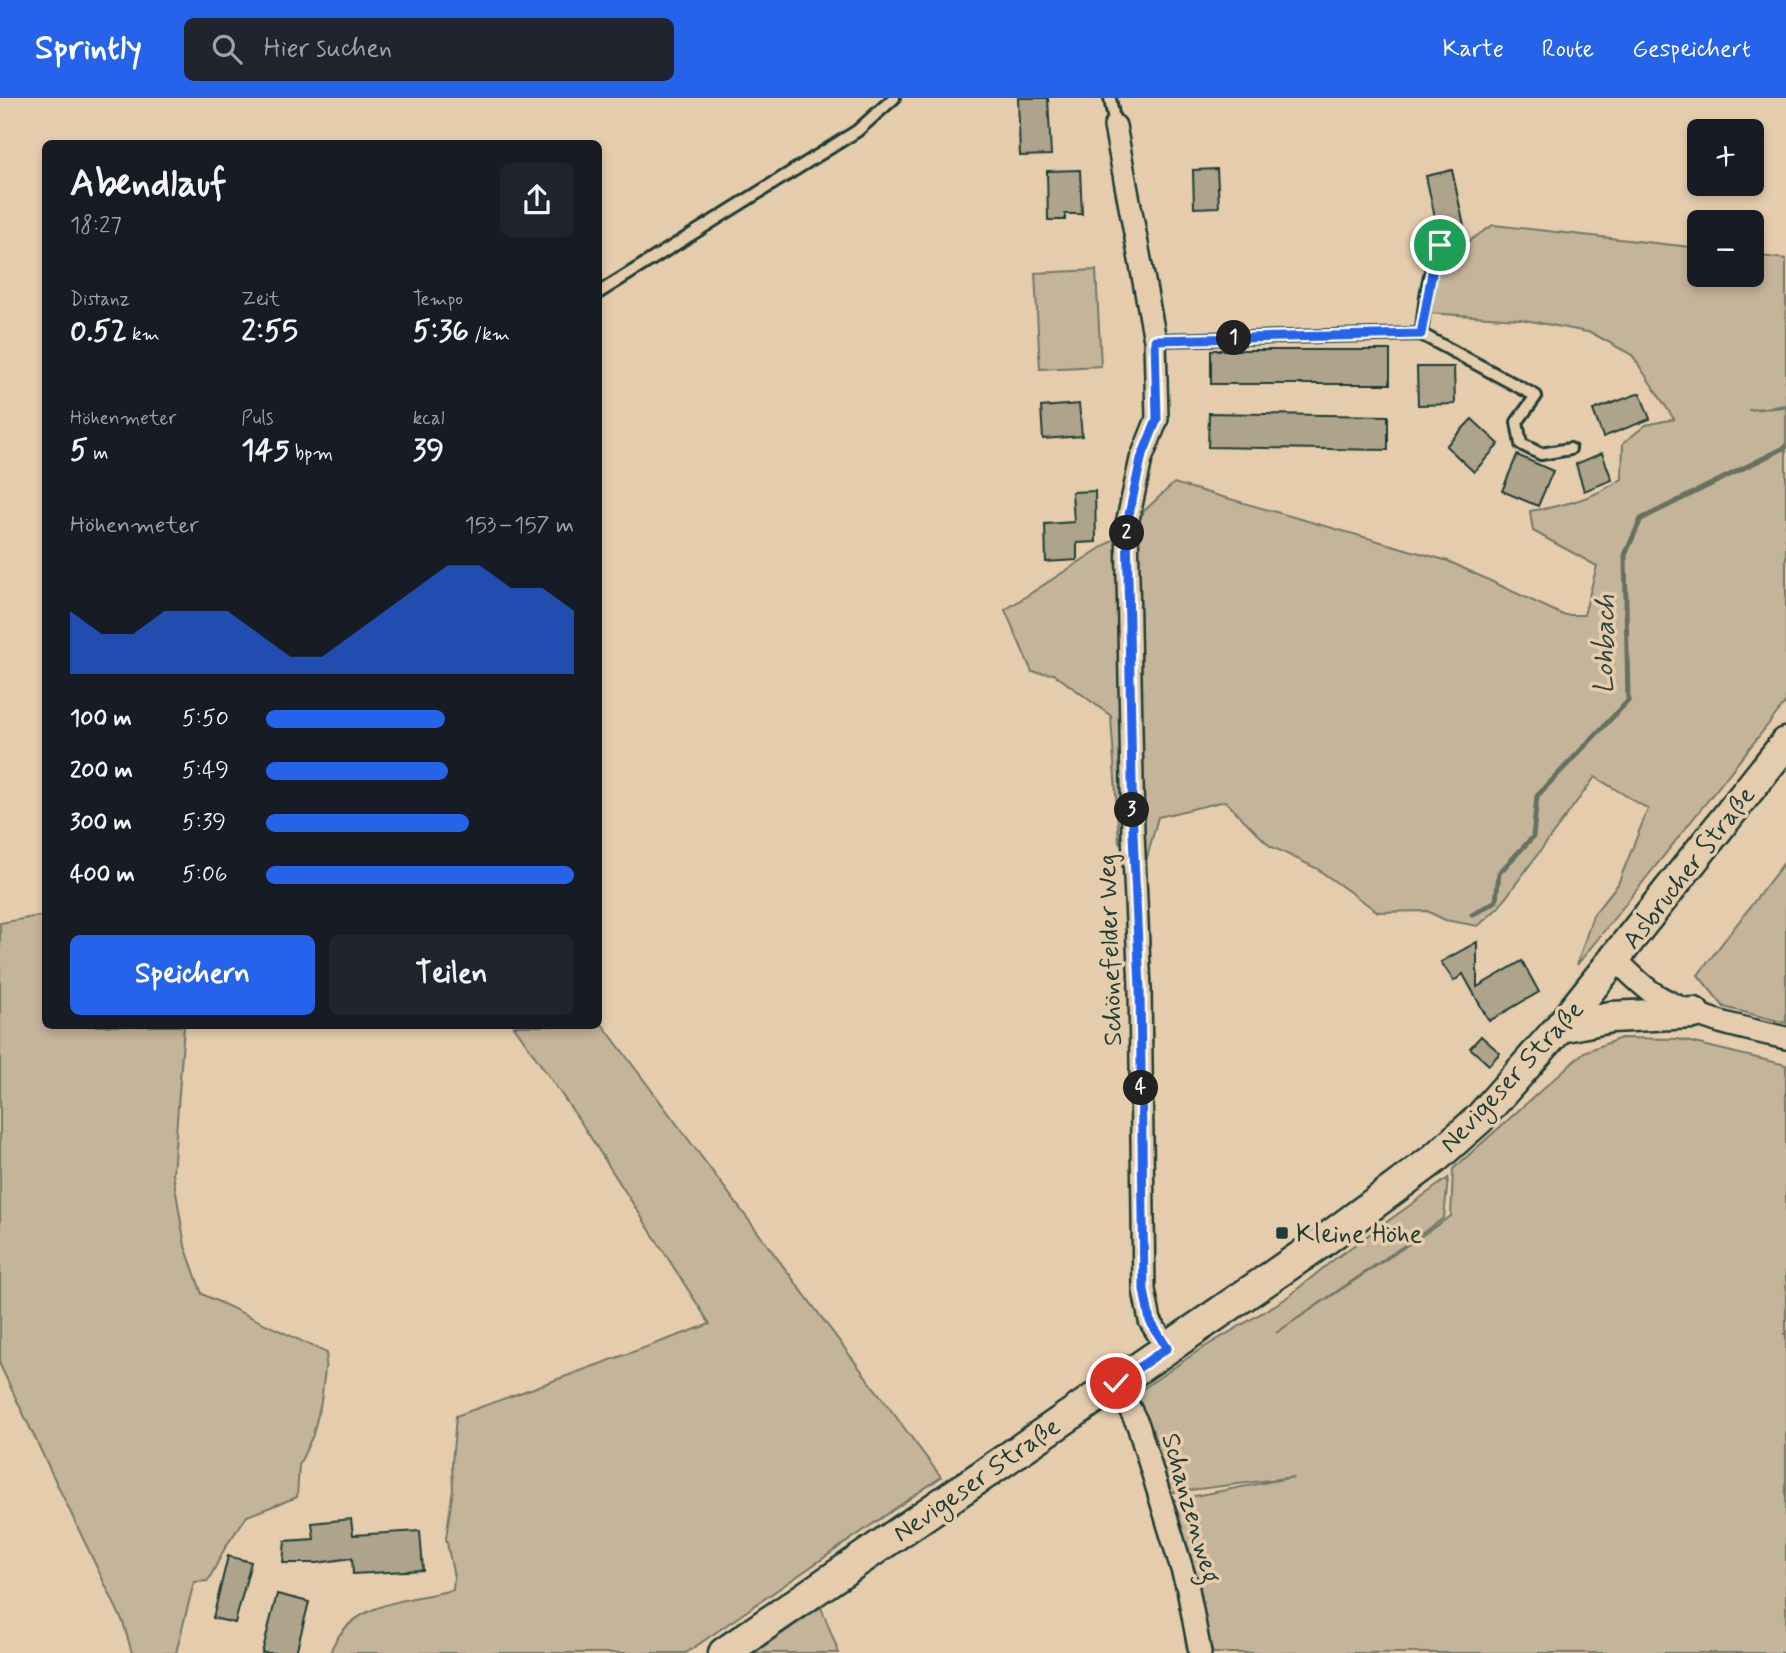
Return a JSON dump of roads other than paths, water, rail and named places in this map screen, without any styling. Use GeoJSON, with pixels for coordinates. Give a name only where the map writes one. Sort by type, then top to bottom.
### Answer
{"type":"FeatureCollection","features":[{"type":"Feature","properties":{"kind":"main road","name":"Asbrucher Straße"},"geometry":{"type":"LineString","coordinates":[[1615,959],[1786,743]]}},
{"type":"Feature","properties":{"kind":"main road","name":"Nevigeser Straße"},"geometry":{"type":"LineString","coordinates":[[724,1653],[1322,1241],[1434,1159],[1479,1119],[1560,1027],[1615,959]]}},
{"type":"Feature","properties":{"kind":"main road"},"geometry":{"type":"LineString","coordinates":[[1560,1027],[1611,1017],[1694,1013]]}},
{"type":"Feature","properties":{"kind":"street","name":"Schönefelder Weg"},"geometry":{"type":"LineString","coordinates":[[1115,125],[1155,340],[1157,419],[1141,459],[1127,524],[1133,833],[1140,989],[1144,1290],[1150,1321],[1167,1348]]}},
{"type":"Feature","properties":{"kind":"street"},"geometry":{"type":"LineString","coordinates":[[1615,959],[1655,994],[1694,1013],[1732,1027],[1786,1038]]}},
{"type":"Feature","properties":{"kind":"street","name":"Schanzenweg"},"geometry":{"type":"LineString","coordinates":[[1116,1383],[1138,1424],[1188,1589],[1199,1653]]}},
{"type":"Feature","properties":{"kind":"lane"},"geometry":{"type":"LineString","coordinates":[[602,291],[858,131],[894,98]]}},
{"type":"Feature","properties":{"kind":"lane","name":"Schönefelder Weg"},"geometry":{"type":"LineString","coordinates":[[1110,98],[1115,125]]}},
{"type":"Feature","properties":{"kind":"lane"},"geometry":{"type":"LineString","coordinates":[[1421,334],[1434,262],[1440,245],[1451,237]]}},
{"type":"Feature","properties":{"kind":"lane"},"geometry":{"type":"LineString","coordinates":[[1155,340],[1421,334],[1536,396],[1517,422],[1521,444],[1541,454],[1570,449]]}},
{"type":"Feature","properties":{"kind":"waterway","name":"Lohbach"},"geometry":{"type":"LineString","coordinates":[[1472,915],[1496,901],[1499,873],[1533,837],[1537,796],[1628,701],[1625,555],[1641,519],[1786,447]]}},
{"type":"Feature","properties":{"kind":"place","name":"Kleine Höhe"},"geometry":{"type":"Point","coordinates":[1282,1233]}}]}
